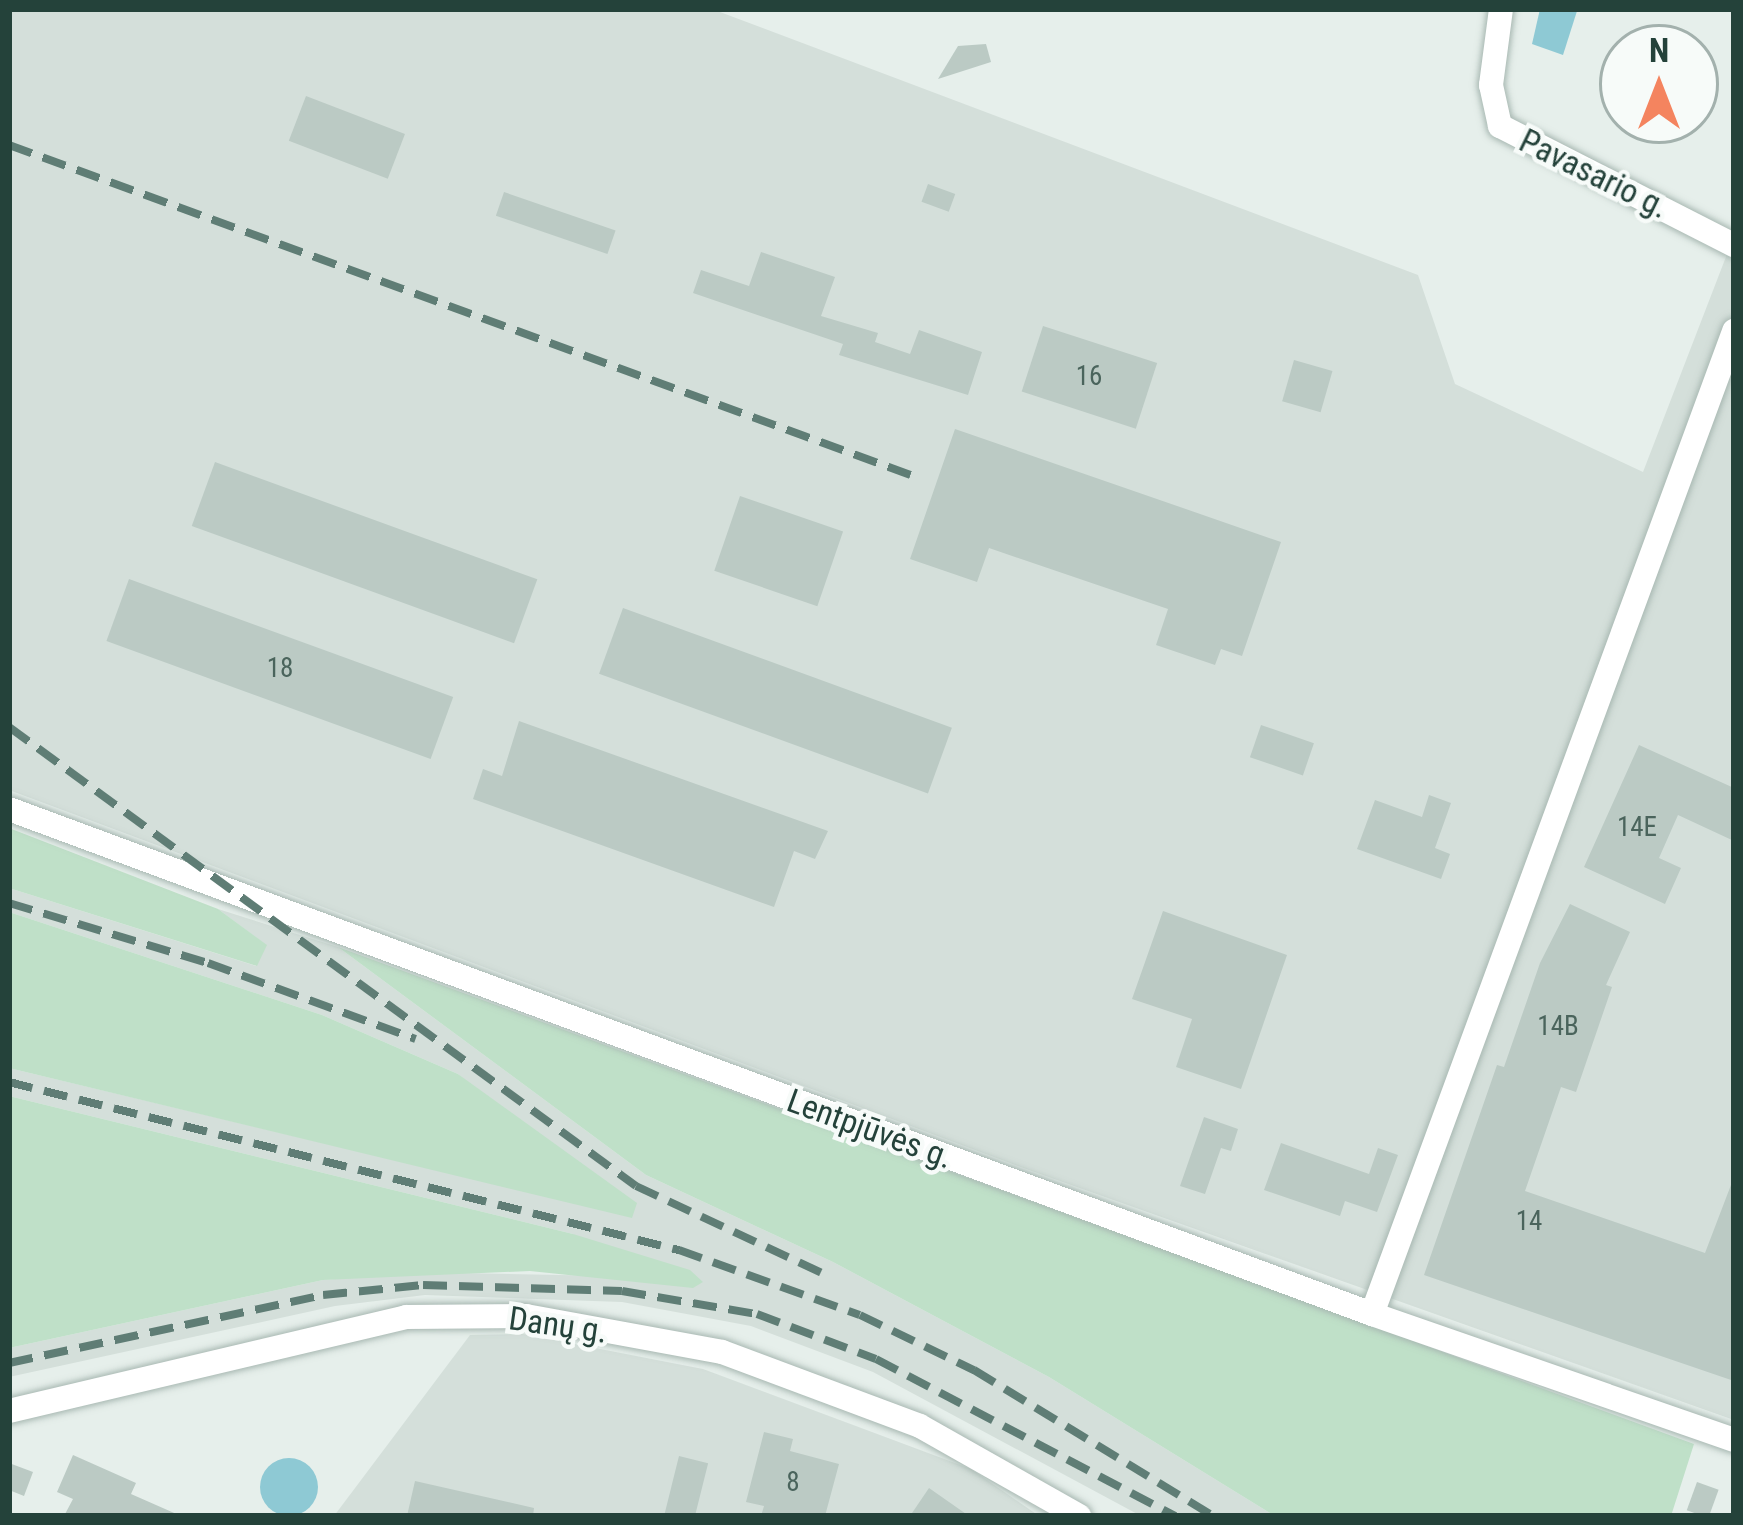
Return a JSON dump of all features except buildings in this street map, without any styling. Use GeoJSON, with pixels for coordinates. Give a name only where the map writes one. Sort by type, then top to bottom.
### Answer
{"type":"FeatureCollection","features":[{"type":"Feature","properties":{"kind":"street","name":"Pavasario g."},"geometry":{"type":"LineString","coordinates":[[1501,9],[1491,85],[1499,126],[1732,243]]}},
{"type":"Feature","properties":{"kind":"street"},"geometry":{"type":"LineString","coordinates":[[1372,1314],[1734,331]]}},
{"type":"Feature","properties":{"kind":"street","name":"Lentpjūvės g."},"geometry":{"type":"LineString","coordinates":[[9,809],[1372,1314],[1734,1440]]}},
{"type":"Feature","properties":{"kind":"street","name":"Danų g."},"geometry":{"type":"LineString","coordinates":[[9,1411],[406,1317],[526,1316],[722,1352],[920,1426],[1079,1516]]}},
{"type":"Feature","properties":{"kind":"shaded area"},"geometry":{"type":"Polygon","coordinates":[[[9,9],[712,9],[1418,275],[1455,384],[1643,472],[1734,236],[1734,1420],[1029,1170],[9,790],[9,9]]]}},
{"type":"Feature","properties":{"kind":"shaded area"},"geometry":{"type":"Polygon","coordinates":[[[9,888],[256,966],[266,945],[218,909],[338,947],[646,1175],[833,1262],[1049,1377],[1275,1516],[1141,1516],[873,1372],[751,1326],[622,1302],[425,1295],[335,1306],[9,1377],[9,1348],[323,1280],[415,1272],[611,1276],[573,1234],[9,1096],[9,1068],[632,1217],[458,1074],[322,1015],[9,912],[9,888]]]}},
{"type":"Feature","properties":{"kind":"shaded area"},"geometry":{"type":"Polygon","coordinates":[[[523,1334],[703,1369],[971,1469],[1039,1516],[334,1516],[470,1335],[523,1334]]]}},
{"type":"Feature","properties":{"kind":"green space"},"geometry":{"type":"Polygon","coordinates":[[[9,828],[218,909],[267,945],[257,966],[9,888],[9,828]]]}},
{"type":"Feature","properties":{"kind":"green space"},"geometry":{"type":"Polygon","coordinates":[[[9,912],[322,1015],[458,1074],[637,1203],[632,1218],[9,1068],[9,912]]]}},
{"type":"Feature","properties":{"kind":"green space"},"geometry":{"type":"Polygon","coordinates":[[[338,947],[1694,1444],[1671,1516],[1275,1516],[1049,1377],[833,1262],[646,1175],[338,947]]]}},
{"type":"Feature","properties":{"kind":"green space"},"geometry":{"type":"Polygon","coordinates":[[[9,1096],[573,1234],[690,1270],[703,1282],[693,1288],[530,1271],[323,1280],[9,1348],[9,1096]]]}},
{"type":"Feature","properties":{"kind":"water"},"geometry":{"type":"Polygon","coordinates":[[[1540,9],[1577,11],[1563,55],[1532,44],[1540,9]]]}},
{"type":"Feature","properties":{"kind":"water"},"geometry":{"type":"Polygon","coordinates":[[[289,1458],[309,1467],[318,1487],[309,1507],[289,1516],[269,1507],[260,1487],[269,1467],[289,1458]]]}},
{"type":"Feature","properties":{"kind":"railway"},"geometry":{"type":"LineString","coordinates":[[9,145],[911,475]]}},
{"type":"Feature","properties":{"kind":"railway"},"geometry":{"type":"LineString","coordinates":[[9,727],[636,1186],[822,1273]]}},
{"type":"Feature","properties":{"kind":"railway"},"geometry":{"type":"LineString","coordinates":[[9,903],[208,963],[416,1039]]}},
{"type":"Feature","properties":{"kind":"railway"},"geometry":{"type":"LineString","coordinates":[[9,1082],[679,1250],[860,1315],[974,1370],[1213,1516]]}},
{"type":"Feature","properties":{"kind":"railway"},"geometry":{"type":"LineString","coordinates":[[9,1363],[323,1295],[423,1285],[622,1291],[757,1314],[876,1359],[1175,1516]]}}]}
